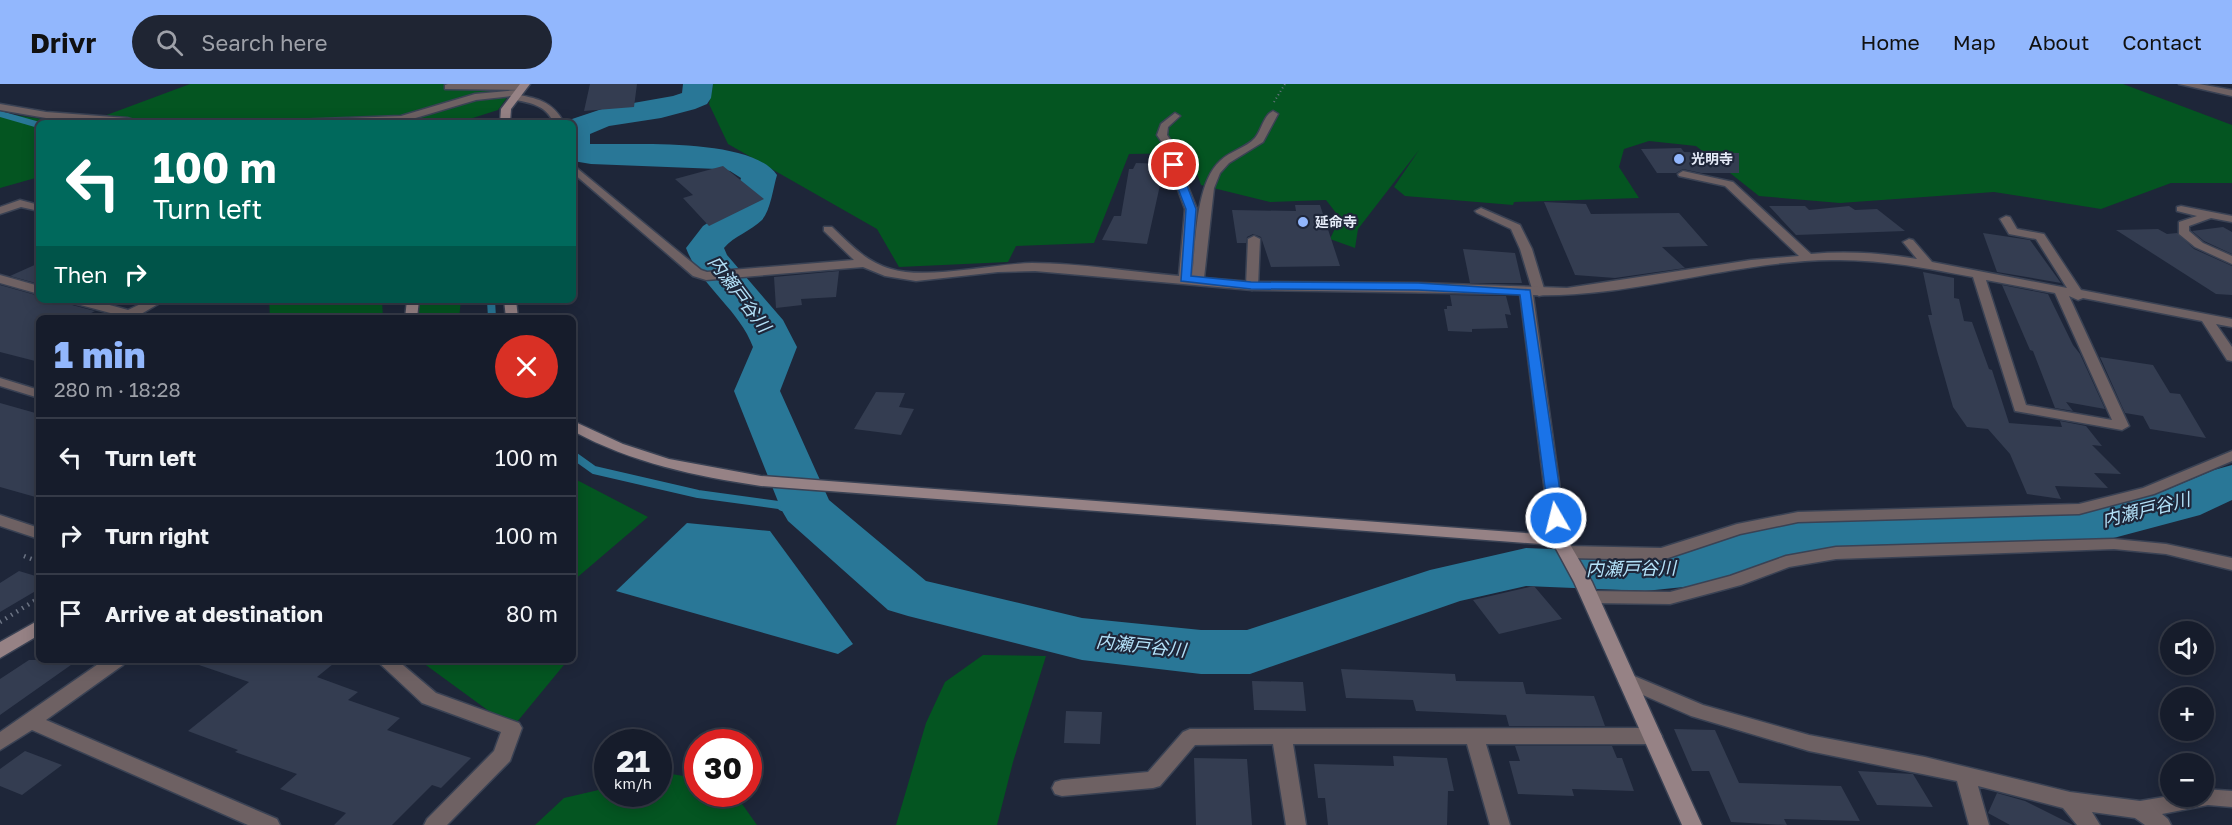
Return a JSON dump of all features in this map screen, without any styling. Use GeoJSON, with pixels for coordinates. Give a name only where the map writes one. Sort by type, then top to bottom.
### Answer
{"type":"FeatureCollection","features":[{"type":"Feature","properties":{"kind":"street"},"geometry":{"type":"LineString","coordinates":[[2184,84],[2232,93]]}},
{"type":"Feature","properties":{"kind":"street"},"geometry":{"type":"LineString","coordinates":[[2209,84],[2232,93]]}},
{"type":"Feature","properties":{"kind":"street"},"geometry":{"type":"LineString","coordinates":[[448,87],[521,88],[551,108],[557,120]]}},
{"type":"Feature","properties":{"kind":"street"},"geometry":{"type":"LineString","coordinates":[[376,120],[402,119],[475,97],[521,88]]}},
{"type":"Feature","properties":{"kind":"street"},"geometry":{"type":"LineString","coordinates":[[505,120],[506,109],[521,88]]}},
{"type":"Feature","properties":{"kind":"street"},"geometry":{"type":"LineString","coordinates":[[0,107],[18,112],[129,120]]}},
{"type":"Feature","properties":{"kind":"street"},"geometry":{"type":"LineString","coordinates":[[1191,279],[1209,188],[1215,172],[1225,161],[1259,140],[1272,114]]}},
{"type":"Feature","properties":{"kind":"street"},"geometry":{"type":"LineString","coordinates":[[1175,116],[1164,123],[1161,134],[1165,144],[1176,155],[1174,165],[1191,209],[1191,279]]}},
{"type":"Feature","properties":{"kind":"street"},"geometry":{"type":"LineString","coordinates":[[576,171],[697,273],[712,275],[864,263]]}},
{"type":"Feature","properties":{"kind":"street"},"geometry":{"type":"LineString","coordinates":[[1683,174],[1729,184],[1808,258]]}},
{"type":"Feature","properties":{"kind":"street"},"geometry":{"type":"LineString","coordinates":[[0,211],[20,203],[36,207]]}},
{"type":"Feature","properties":{"kind":"street"},"geometry":{"type":"LineString","coordinates":[[2181,209],[2232,219]]}},
{"type":"Feature","properties":{"kind":"street"},"geometry":{"type":"LineString","coordinates":[[1480,211],[1516,227],[1526,249],[1563,546],[1587,590],[1692,825]]}},
{"type":"Feature","properties":{"kind":"street"},"geometry":{"type":"LineString","coordinates":[[2210,215],[2183,224],[2183,232],[2199,245],[2232,260]]}},
{"type":"Feature","properties":{"kind":"street"},"geometry":{"type":"LineString","coordinates":[[2006,219],[2013,232],[2040,236],[2078,296]]}},
{"type":"Feature","properties":{"kind":"street"},"geometry":{"type":"LineString","coordinates":[[828,229],[864,263],[889,273],[916,277],[998,268],[1035,267],[1252,286],[1418,287],[1532,292],[1579,290],[1751,264],[1808,258],[1830,256],[1891,258],[2078,296],[2232,323]]}},
{"type":"Feature","properties":{"kind":"street"},"geometry":{"type":"LineString","coordinates":[[1252,286],[1254,239]]}},
{"type":"Feature","properties":{"kind":"street"},"geometry":{"type":"LineString","coordinates":[[1909,242],[1927,264]]}},
{"type":"Feature","properties":{"kind":"street"},"geometry":{"type":"LineString","coordinates":[[1978,275],[2020,408],[2122,426],[2061,292]]}},
{"type":"Feature","properties":{"kind":"street"},"geometry":{"type":"LineString","coordinates":[[0,279],[36,289]]}},
{"type":"Feature","properties":{"kind":"street"},"geometry":{"type":"LineString","coordinates":[[88,303],[133,315]]}},
{"type":"Feature","properties":{"kind":"street"},"geometry":{"type":"LineString","coordinates":[[130,314],[153,303]]}},
{"type":"Feature","properties":{"kind":"street"},"geometry":{"type":"LineString","coordinates":[[2206,318],[2232,357]]}},
{"type":"Feature","properties":{"kind":"street"},"geometry":{"type":"LineString","coordinates":[[0,382],[36,393]]}},
{"type":"Feature","properties":{"kind":"street"},"geometry":{"type":"LineString","coordinates":[[576,427],[618,449],[658,463],[700,473],[761,481],[1662,555],[1737,529],[1798,517],[2079,509],[2148,491],[2232,456]]}},
{"type":"Feature","properties":{"kind":"street"},"geometry":{"type":"LineString","coordinates":[[0,520],[36,533]]}},
{"type":"Feature","properties":{"kind":"street"},"geometry":{"type":"LineString","coordinates":[[1587,590],[1670,598],[1735,581],[1786,562],[1836,553],[2114,544],[2166,549],[2232,564]]}},
{"type":"Feature","properties":{"kind":"street"},"geometry":{"type":"LineString","coordinates":[[0,651],[36,628]]}},
{"type":"Feature","properties":{"kind":"street"},"geometry":{"type":"LineString","coordinates":[[0,742],[113,663]]}},
{"type":"Feature","properties":{"kind":"street"},"geometry":{"type":"LineString","coordinates":[[388,663],[429,698],[512,728],[503,755],[434,825]]}},
{"type":"Feature","properties":{"kind":"street"},"geometry":{"type":"LineString","coordinates":[[1627,680],[1698,711],[1809,743],[1965,775],[2070,801],[2140,810],[2208,797],[2232,799]]}},
{"type":"Feature","properties":{"kind":"street"},"geometry":{"type":"LineString","coordinates":[[30,721],[270,825]]}},
{"type":"Feature","properties":{"kind":"street"},"geometry":{"type":"LineString","coordinates":[[1062,788],[1153,780],[1190,736],[1652,736]]}},
{"type":"Feature","properties":{"kind":"street"},"geometry":{"type":"LineString","coordinates":[[1282,736],[1296,825]]}},
{"type":"Feature","properties":{"kind":"street"},"geometry":{"type":"LineString","coordinates":[[1474,736],[1500,825]]}},
{"type":"Feature","properties":{"kind":"street"},"geometry":{"type":"LineString","coordinates":[[1965,775],[1979,825]]}},
{"type":"Feature","properties":{"kind":"street"},"geometry":{"type":"LineString","coordinates":[[2070,801],[2090,825]]}},
{"type":"Feature","properties":{"kind":"street"},"geometry":{"type":"LineString","coordinates":[[2140,810],[2161,825]]}},
{"type":"Feature","properties":{"kind":"path"},"geometry":{"type":"LineString","coordinates":[[24,556],[36,561]]}},
{"type":"Feature","properties":{"kind":"path"},"geometry":{"type":"LineString","coordinates":[[0,622],[36,600]]}},
{"type":"Feature","properties":{"kind":"green space"},"geometry":{"type":"Polygon","coordinates":[[[190,84],[517,84],[498,110],[466,120],[96,119],[190,84]]]}},
{"type":"Feature","properties":{"kind":"green space"},"geometry":{"type":"Polygon","coordinates":[[[713,84],[2123,84],[2232,125],[2232,183],[2171,183],[2101,209],[1994,192],[1840,203],[1759,196],[1696,146],[1649,141],[1624,149],[1619,167],[1639,198],[1514,202],[1513,205],[1405,196],[1394,187],[1419,150],[1358,229],[1355,248],[1330,239],[1340,218],[1326,200],[1270,202],[1201,185],[1190,153],[1129,154],[1094,243],[1016,246],[1008,262],[899,267],[877,229],[728,144],[709,104],[713,84]]]}},
{"type":"Feature","properties":{"kind":"green space"},"geometry":{"type":"Polygon","coordinates":[[[0,113],[49,120],[36,120],[36,178],[0,188],[0,113]]]}},
{"type":"Feature","properties":{"kind":"green space"},"geometry":{"type":"Polygon","coordinates":[[[269,303],[382,303],[383,315],[270,315],[269,303]]]}},
{"type":"Feature","properties":{"kind":"green space"},"geometry":{"type":"Polygon","coordinates":[[[410,303],[461,303],[459,315],[408,315],[410,303]]]}},
{"type":"Feature","properties":{"kind":"green space"},"geometry":{"type":"Polygon","coordinates":[[[576,480],[648,517],[576,578],[576,480]]]}},
{"type":"Feature","properties":{"kind":"green space"},"geometry":{"type":"Polygon","coordinates":[[[983,655],[1046,656],[1013,762],[997,825],[896,825],[926,723],[945,682],[983,655]]]}},
{"type":"Feature","properties":{"kind":"green space"},"geometry":{"type":"Polygon","coordinates":[[[423,663],[566,663],[512,728],[423,663]]]}},
{"type":"Feature","properties":{"kind":"green space"},"geometry":{"type":"Polygon","coordinates":[[[672,774],[684,776],[684,807],[744,807],[757,825],[535,825],[564,798],[594,791],[594,807],[672,807],[672,774]]]}},
{"type":"Feature","properties":{"kind":"water"},"geometry":{"type":"Polygon","coordinates":[[[687,523],[770,531],[853,644],[838,654],[616,591],[687,523]]]}},
{"type":"Feature","properties":{"kind":"building"},"geometry":{"type":"Polygon","coordinates":[[[590,84],[637,84],[634,107],[584,111],[590,84]]]}},
{"type":"Feature","properties":{"kind":"building"},"geometry":{"type":"Polygon","coordinates":[[[1681,148],[1684,152],[1739,153],[1739,173],[1701,173],[1683,169],[1676,173],[1657,173],[1641,149],[1681,148]]]}},
{"type":"Feature","properties":{"kind":"building"},"geometry":{"type":"Polygon","coordinates":[[[1136,163],[1167,164],[1168,170],[1169,185],[1160,185],[1147,244],[1102,240],[1114,216],[1121,216],[1129,169],[1133,169],[1136,163]]]}},
{"type":"Feature","properties":{"kind":"building"},"geometry":{"type":"Polygon","coordinates":[[[723,166],[764,199],[709,226],[683,198],[693,195],[675,179],[723,166]]]}},
{"type":"Feature","properties":{"kind":"building"},"geometry":{"type":"Polygon","coordinates":[[[1544,202],[1586,204],[1591,214],[1679,213],[1708,246],[1662,247],[1685,268],[1615,278],[1575,275],[1544,202]]]}},
{"type":"Feature","properties":{"kind":"building"},"geometry":{"type":"Polygon","coordinates":[[[1295,205],[1320,205],[1340,266],[1271,267],[1261,237],[1253,234],[1247,237],[1246,243],[1237,243],[1232,210],[1296,211],[1295,205]]]}},
{"type":"Feature","properties":{"kind":"building"},"geometry":{"type":"Polygon","coordinates":[[[1769,206],[1805,206],[1809,210],[1849,206],[1855,210],[1877,209],[1905,231],[1796,235],[1769,206]]]}},
{"type":"Feature","properties":{"kind":"building"},"geometry":{"type":"Polygon","coordinates":[[[2223,227],[2232,232],[2232,254],[2204,241],[2192,231],[2223,227]]]}},
{"type":"Feature","properties":{"kind":"building"},"geometry":{"type":"Polygon","coordinates":[[[2158,229],[2167,234],[2177,233],[2194,249],[2232,266],[2232,295],[2216,294],[2116,230],[2158,229]]]}},
{"type":"Feature","properties":{"kind":"building"},"geometry":{"type":"Polygon","coordinates":[[[1983,233],[2030,240],[2061,283],[1997,272],[1983,233]]]}},
{"type":"Feature","properties":{"kind":"building"},"geometry":{"type":"Polygon","coordinates":[[[1463,249],[1515,253],[1522,283],[1470,283],[1463,249]]]}},
{"type":"Feature","properties":{"kind":"building"},"geometry":{"type":"Polygon","coordinates":[[[36,264],[36,283],[10,276],[36,264]]]}},
{"type":"Feature","properties":{"kind":"building"},"geometry":{"type":"Polygon","coordinates":[[[839,271],[836,297],[801,299],[802,305],[776,308],[774,277],[839,271]]]}},
{"type":"Feature","properties":{"kind":"building"},"geometry":{"type":"Polygon","coordinates":[[[1923,272],[1954,278],[1954,298],[1959,299],[1964,321],[1972,322],[1989,369],[1992,370],[2009,423],[2062,427],[2060,421],[2086,426],[2102,446],[2092,445],[2121,474],[2094,473],[2108,488],[2055,486],[2061,499],[2027,494],[2010,454],[1988,429],[1967,427],[1953,407],[1928,315],[1932,315],[1923,272]]]}},
{"type":"Feature","properties":{"kind":"building"},"geometry":{"type":"Polygon","coordinates":[[[0,285],[36,295],[36,303],[71,303],[95,311],[88,315],[36,315],[36,361],[0,352],[0,285]]]}},
{"type":"Feature","properties":{"kind":"building"},"geometry":{"type":"Polygon","coordinates":[[[2002,285],[2048,294],[2073,345],[2080,354],[2105,409],[2066,402],[2073,411],[2055,408],[2033,351],[2030,350],[2002,285]]]}},
{"type":"Feature","properties":{"kind":"building"},"geometry":{"type":"Polygon","coordinates":[[[1450,295],[1506,296],[1511,315],[1505,314],[1508,328],[1472,329],[1472,332],[1448,331],[1444,309],[1452,306],[1450,295]]]}},
{"type":"Feature","properties":{"kind":"building"},"geometry":{"type":"Polygon","coordinates":[[[2100,357],[2153,365],[2170,393],[2180,394],[2206,438],[2150,429],[2143,416],[2125,413],[2100,357]]]}},
{"type":"Feature","properties":{"kind":"building"},"geometry":{"type":"Polygon","coordinates":[[[876,392],[905,393],[899,407],[914,409],[901,435],[854,429],[876,392]]]}},
{"type":"Feature","properties":{"kind":"building"},"geometry":{"type":"Polygon","coordinates":[[[0,403],[36,413],[36,497],[0,487],[0,403]]]}},
{"type":"Feature","properties":{"kind":"building"},"geometry":{"type":"Polygon","coordinates":[[[19,571],[36,576],[36,591],[0,612],[0,583],[19,571]]]}},
{"type":"Feature","properties":{"kind":"building"},"geometry":{"type":"Polygon","coordinates":[[[1534,586],[1562,619],[1499,634],[1473,600],[1534,586]]]}},
{"type":"Feature","properties":{"kind":"building"},"geometry":{"type":"Polygon","coordinates":[[[29,660],[36,660],[36,663],[74,663],[0,715],[0,679],[29,660]]]}},
{"type":"Feature","properties":{"kind":"building"},"geometry":{"type":"Polygon","coordinates":[[[334,663],[317,677],[358,692],[348,700],[400,718],[387,730],[471,758],[441,788],[432,785],[392,825],[334,825],[346,813],[280,789],[297,774],[235,752],[238,750],[188,731],[249,682],[196,664],[334,663]]]}},
{"type":"Feature","properties":{"kind":"building"},"geometry":{"type":"Polygon","coordinates":[[[1341,669],[1455,674],[1456,681],[1523,682],[1526,694],[1594,696],[1605,726],[1509,726],[1506,715],[1416,711],[1413,700],[1346,698],[1341,669]]]}},
{"type":"Feature","properties":{"kind":"building"},"geometry":{"type":"Polygon","coordinates":[[[1252,681],[1303,682],[1306,711],[1254,710],[1252,681]]]}},
{"type":"Feature","properties":{"kind":"building"},"geometry":{"type":"Polygon","coordinates":[[[1066,711],[1102,712],[1100,744],[1064,743],[1066,711]]]}},
{"type":"Feature","properties":{"kind":"building"},"geometry":{"type":"Polygon","coordinates":[[[1674,729],[1715,730],[1739,783],[1841,786],[1860,821],[1784,819],[1787,825],[1731,822],[1709,771],[1692,771],[1674,729]]]}},
{"type":"Feature","properties":{"kind":"building"},"geometry":{"type":"Polygon","coordinates":[[[1515,746],[1612,746],[1617,758],[1622,758],[1634,791],[1572,789],[1574,796],[1518,794],[1509,761],[1520,761],[1515,746]]]}},
{"type":"Feature","properties":{"kind":"building"},"geometry":{"type":"Polygon","coordinates":[[[25,751],[62,765],[22,795],[0,786],[0,769],[25,751]]]}},
{"type":"Feature","properties":{"kind":"building"},"geometry":{"type":"Polygon","coordinates":[[[1393,756],[1447,758],[1454,791],[1448,791],[1447,825],[1328,825],[1325,798],[1318,798],[1314,764],[1394,766],[1393,756]]]}},
{"type":"Feature","properties":{"kind":"building"},"geometry":{"type":"Polygon","coordinates":[[[1194,758],[1247,759],[1252,825],[1196,825],[1194,758]]]}},
{"type":"Feature","properties":{"kind":"building"},"geometry":{"type":"Polygon","coordinates":[[[1858,771],[1913,774],[1933,807],[1877,805],[1858,771]]]}},
{"type":"Feature","properties":{"kind":"building"},"geometry":{"type":"Polygon","coordinates":[[[1997,793],[2025,801],[2073,825],[2010,825],[1988,813],[1997,793]]]}},
{"type":"Feature","properties":{"kind":"waterway","name":"内瀬戸谷川"},"geometry":{"type":"LineString","coordinates":[[576,128],[605,117],[661,109],[684,103],[696,98],[698,84]]}},
{"type":"Feature","properties":{"kind":"waterway"},"geometry":{"type":"LineString","coordinates":[[0,114],[36,124]]}},
{"type":"Feature","properties":{"kind":"waterway","name":"内瀬戸谷川"},"geometry":{"type":"LineString","coordinates":[[576,151],[591,154],[718,159],[740,163],[760,175],[748,213],[716,234],[705,248],[709,258],[768,329],[775,347],[757,391],[807,509],[908,596],[1082,639],[1201,652],[1250,652],[1450,584],[1526,567],[1645,572],[1703,566],[1786,538],[1875,528],[2106,523],[2182,503],[2232,481]]}},
{"type":"Feature","properties":{"kind":"waterway"},"geometry":{"type":"LineString","coordinates":[[491,303],[492,315]]}},
{"type":"Feature","properties":{"kind":"waterway"},"geometry":{"type":"LineString","coordinates":[[576,457],[594,470],[698,494],[793,507]]}},
{"type":"Feature","properties":{"kind":"waterway"},"geometry":{"type":"LineString","coordinates":[[782,506],[807,509]]}},
{"type":"Feature","properties":{"kind":"place","name":"光明寺"},"geometry":{"type":"Point","coordinates":[1679,159]}},
{"type":"Feature","properties":{"kind":"place","name":"延命寺"},"geometry":{"type":"Point","coordinates":[1303,222]}},
{"type":"Feature","properties":{"kind":"route"},"geometry":{"type":"LineString","coordinates":[[1174,165],[1191,209],[1185,279],[1251,286],[1418,287],[1526,292],[1556,518]]}}]}
